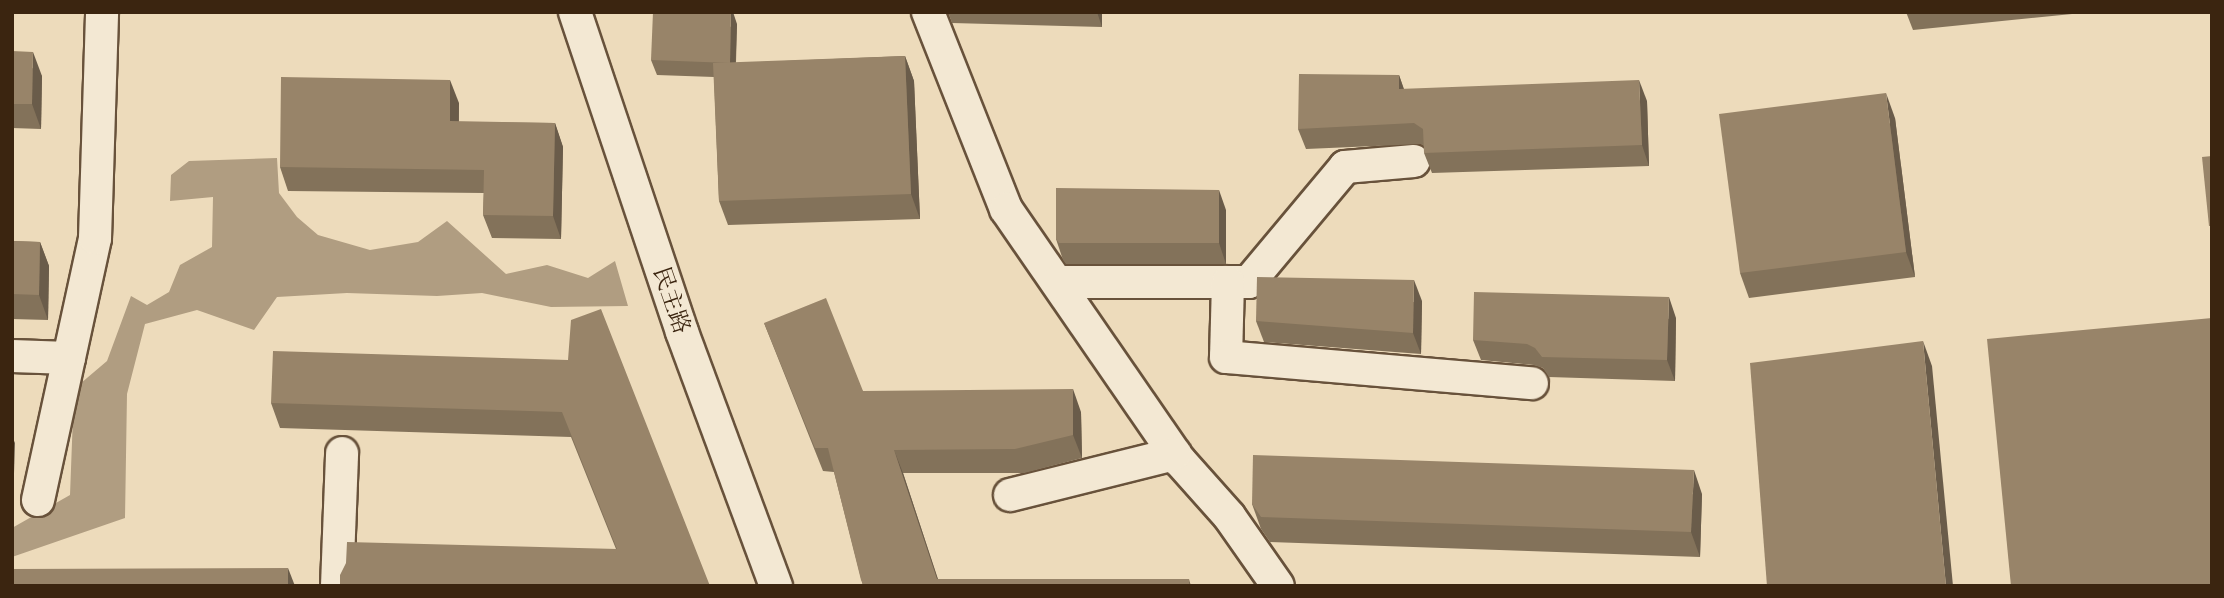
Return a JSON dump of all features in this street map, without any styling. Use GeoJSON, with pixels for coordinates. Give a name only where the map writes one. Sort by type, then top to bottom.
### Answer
{"type":"FeatureCollection","features":[{"type":"Feature","properties":{"kind":"street"},"geometry":{"type":"LineString","coordinates":[[38,500],[96,237],[102,12]]}},
{"type":"Feature","properties":{"kind":"street","name":"民主路"},"geometry":{"type":"LineString","coordinates":[[575,12],[682,332],[776,586]]}},
{"type":"Feature","properties":{"kind":"street"},"geometry":{"type":"LineString","coordinates":[[928,12],[1006,209],[1175,454],[1228,516],[1278,586]]}},
{"type":"Feature","properties":{"kind":"street"},"geometry":{"type":"LineString","coordinates":[[1057,282],[1248,282],[1345,167],[1415,160]]}},
{"type":"Feature","properties":{"kind":"street"},"geometry":{"type":"LineString","coordinates":[[1228,282],[1226,357],[1532,383]]}},
{"type":"Feature","properties":{"kind":"street"},"geometry":{"type":"LineString","coordinates":[[12,356],[69,358]]}},
{"type":"Feature","properties":{"kind":"street"},"geometry":{"type":"LineString","coordinates":[[337,586],[342,453]]}},
{"type":"Feature","properties":{"kind":"street"},"geometry":{"type":"LineString","coordinates":[[1010,495],[1175,454]]}},
{"type":"Feature","properties":{"kind":"shaded area"},"geometry":{"type":"Polygon","coordinates":[[[277,158],[279,193],[297,217],[318,235],[370,250],[418,242],[447,221],[506,274],[547,265],[588,278],[615,261],[628,306],[551,307],[482,293],[437,296],[347,293],[277,297],[254,330],[197,310],[145,324],[127,394],[125,518],[12,557],[12,528],[70,495],[74,389],[107,361],[131,296],[147,305],[169,292],[180,265],[212,247],[213,197],[170,201],[171,175],[189,161],[277,158]]]}},
{"type":"Feature","properties":{"kind":"building"},"geometry":{"type":"Polygon","coordinates":[[[653,12],[731,12],[730,63],[651,60],[653,12]]]}},
{"type":"Feature","properties":{"kind":"building"},"geometry":{"type":"Polygon","coordinates":[[[12,51],[33,52],[32,104],[12,104],[12,51]]]}},
{"type":"Feature","properties":{"kind":"building"},"geometry":{"type":"Polygon","coordinates":[[[905,56],[911,194],[719,201],[713,63],[905,56]]]}},
{"type":"Feature","properties":{"kind":"building"},"geometry":{"type":"Polygon","coordinates":[[[1299,74],[1399,75],[1399,89],[1639,80],[1642,145],[1424,153],[1423,129],[1414,123],[1298,129],[1299,74]]]}},
{"type":"Feature","properties":{"kind":"building"},"geometry":{"type":"Polygon","coordinates":[[[281,77],[450,80],[450,121],[555,123],[553,216],[483,215],[484,170],[280,167],[281,77]]]}},
{"type":"Feature","properties":{"kind":"building"},"geometry":{"type":"Polygon","coordinates":[[[1886,93],[1906,252],[1740,273],[1719,114],[1886,93]]]}},
{"type":"Feature","properties":{"kind":"building"},"geometry":{"type":"Polygon","coordinates":[[[2212,156],[2212,226],[2209,226],[2202,157],[2212,156]]]}},
{"type":"Feature","properties":{"kind":"building"},"geometry":{"type":"Polygon","coordinates":[[[1056,188],[1219,190],[1219,243],[1059,243],[1056,239],[1056,188]]]}},
{"type":"Feature","properties":{"kind":"building"},"geometry":{"type":"Polygon","coordinates":[[[12,241],[40,242],[39,295],[12,294],[12,241]]]}},
{"type":"Feature","properties":{"kind":"building"},"geometry":{"type":"Polygon","coordinates":[[[1257,277],[1414,280],[1413,333],[1256,321],[1257,277]]]}},
{"type":"Feature","properties":{"kind":"building"},"geometry":{"type":"Polygon","coordinates":[[[1474,292],[1669,297],[1667,360],[1542,357],[1535,348],[1527,344],[1473,340],[1474,292]]]}},
{"type":"Feature","properties":{"kind":"building"},"geometry":{"type":"Polygon","coordinates":[[[826,298],[863,391],[1073,389],[1073,435],[1015,449],[894,450],[937,579],[1189,579],[1189,586],[864,586],[828,448],[815,448],[764,323],[826,298]]]}},
{"type":"Feature","properties":{"kind":"building"},"geometry":{"type":"Polygon","coordinates":[[[601,309],[710,586],[340,586],[340,575],[346,563],[347,542],[617,549],[562,412],[271,403],[273,351],[568,360],[571,320],[601,309]]]}},
{"type":"Feature","properties":{"kind":"building"},"geometry":{"type":"Polygon","coordinates":[[[2212,318],[2212,586],[2011,586],[1987,339],[2212,318]]]}},
{"type":"Feature","properties":{"kind":"building"},"geometry":{"type":"Polygon","coordinates":[[[1923,341],[1946,586],[1767,586],[1750,363],[1923,341]]]}},
{"type":"Feature","properties":{"kind":"building"},"geometry":{"type":"Polygon","coordinates":[[[1253,455],[1694,470],[1691,532],[1261,517],[1252,504],[1253,455]]]}},
{"type":"Feature","properties":{"kind":"building"},"geometry":{"type":"Polygon","coordinates":[[[288,568],[288,586],[12,586],[12,569],[288,568]]]}}]}
